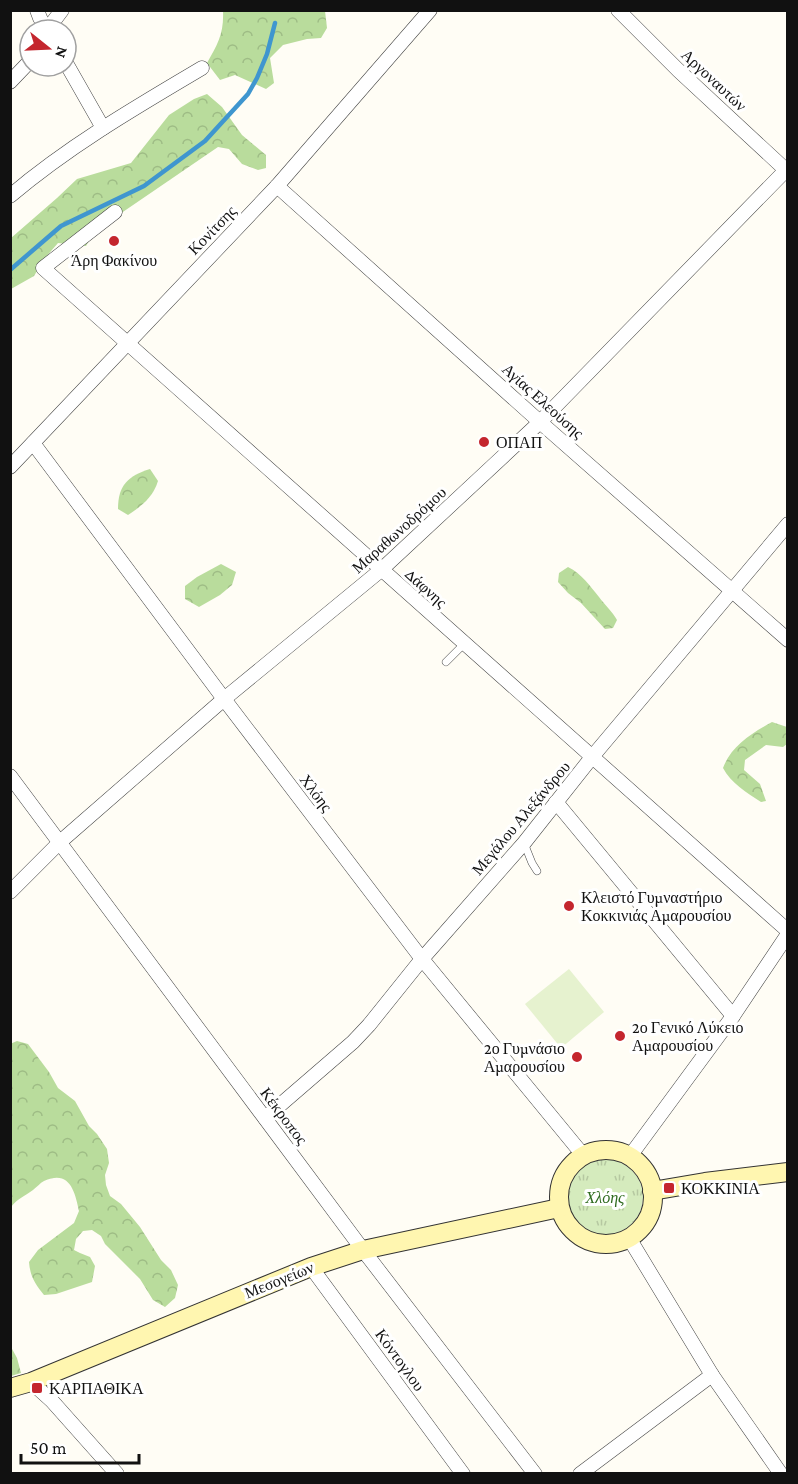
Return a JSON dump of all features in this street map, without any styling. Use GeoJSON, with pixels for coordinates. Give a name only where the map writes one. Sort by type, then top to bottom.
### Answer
{"type":"FeatureCollection","features":[{"type":"Feature","properties":{"kind":"street","name":"Κονίτσης"},"geometry":{"type":"LineString","coordinates":[[10,467],[277,186],[430,10]]}},
{"type":"Feature","properties":{"kind":"street","name":"Αργοναυτών"},"geometry":{"type":"LineString","coordinates":[[618,10],[678,70],[787,170]]}},
{"type":"Feature","properties":{"kind":"street"},"geometry":{"type":"LineString","coordinates":[[10,196],[103,128],[202,68]]}},
{"type":"Feature","properties":{"kind":"street"},"geometry":{"type":"LineString","coordinates":[[75,78],[103,128]]}},
{"type":"Feature","properties":{"kind":"street","name":"Μαραθωνοδρόμου"},"geometry":{"type":"LineString","coordinates":[[10,892],[60,842],[224,699],[381,570],[540,422],[787,170]]}},
{"type":"Feature","properties":{"kind":"street","name":"Αγίας Ελεούσης"},"geometry":{"type":"LineString","coordinates":[[277,186],[788,640]]}},
{"type":"Feature","properties":{"kind":"street","name":"Δάφνης"},"geometry":{"type":"LineString","coordinates":[[115,212],[43,268],[788,933]]}},
{"type":"Feature","properties":{"kind":"street","name":"Χλόης"},"geometry":{"type":"LineString","coordinates":[[33,443],[422,959],[583,1155]]}},
{"type":"Feature","properties":{"kind":"street","name":"Μεγάλου Αλεξάνδρου"},"geometry":{"type":"LineString","coordinates":[[265,1118],[353,1042],[369,1025],[422,959],[524,843],[592,757],[788,524]]}},
{"type":"Feature","properties":{"kind":"street","name":"Κέκροπος"},"geometry":{"type":"LineString","coordinates":[[10,776],[363,1250],[535,1473]]}},
{"type":"Feature","properties":{"kind":"street"},"geometry":{"type":"LineString","coordinates":[[556,802],[733,1016]]}},
{"type":"Feature","properties":{"kind":"street"},"geometry":{"type":"LineString","coordinates":[[630,1156],[733,1016],[788,933]]}},
{"type":"Feature","properties":{"kind":"street"},"geometry":{"type":"LineString","coordinates":[[607,1149],[630,1156],[639,1163],[650,1181],[652,1205],[648,1218],[640,1230],[629,1238],[615,1243],[600,1244],[586,1240],[574,1232],[565,1221],[560,1208],[558,1192],[562,1178],[571,1164],[583,1155],[595,1151],[607,1149]]}},
{"type":"Feature","properties":{"kind":"street"},"geometry":{"type":"LineString","coordinates":[[652,1191],[788,1172]]}},
{"type":"Feature","properties":{"kind":"street","name":"Μεσογείων"},"geometry":{"type":"LineString","coordinates":[[10,1388],[31,1382],[311,1267],[363,1250],[560,1208]]}},
{"type":"Feature","properties":{"kind":"street"},"geometry":{"type":"LineString","coordinates":[[629,1238],[712,1375],[781,1473]]}},
{"type":"Feature","properties":{"kind":"street","name":"Κόντογλου"},"geometry":{"type":"LineString","coordinates":[[311,1267],[463,1473]]}},
{"type":"Feature","properties":{"kind":"street"},"geometry":{"type":"LineString","coordinates":[[580,1473],[712,1375]]}},
{"type":"Feature","properties":{"kind":"street"},"geometry":{"type":"LineString","coordinates":[[31,1382],[117,1473]]}},
{"type":"Feature","properties":{"kind":"lane"},"geometry":{"type":"LineString","coordinates":[[446,662],[464,644]]}},
{"type":"Feature","properties":{"kind":"lane"},"geometry":{"type":"LineString","coordinates":[[524,843],[537,871]]}},
{"type":"Feature","properties":{"kind":"green space"},"geometry":{"type":"Polygon","coordinates":[[[223,11],[325,11],[327,28],[321,38],[283,45],[270,58],[274,83],[266,89],[235,75],[220,80],[207,63],[220,38],[223,11]]]}},
{"type":"Feature","properties":{"kind":"green space"},"geometry":{"type":"Polygon","coordinates":[[[207,94],[222,107],[242,135],[266,155],[266,168],[258,170],[242,164],[229,149],[218,147],[95,231],[86,246],[58,243],[34,276],[11,289],[11,238],[77,179],[131,163],[169,115],[194,99],[207,94]]]}},
{"type":"Feature","properties":{"kind":"green space"},"geometry":{"type":"Polygon","coordinates":[[[150,469],[158,481],[150,496],[128,515],[118,509],[122,488],[130,478],[150,469]]]}},
{"type":"Feature","properties":{"kind":"green space"},"geometry":{"type":"Polygon","coordinates":[[[221,564],[236,572],[232,585],[199,607],[185,599],[185,586],[221,564]]]}},
{"type":"Feature","properties":{"kind":"green space"},"geometry":{"type":"Polygon","coordinates":[[[568,567],[585,580],[613,614],[617,620],[613,628],[605,629],[558,582],[559,573],[568,567]]]}},
{"type":"Feature","properties":{"kind":"green space"},"geometry":{"type":"Polygon","coordinates":[[[772,722],[787,727],[787,744],[783,747],[766,745],[745,760],[744,770],[760,784],[766,801],[761,802],[735,783],[723,768],[737,747],[772,722]]]}},
{"type":"Feature","properties":{"kind":"green space"},"geometry":{"type":"Polygon","coordinates":[[[569,969],[604,1012],[561,1048],[525,1004],[569,969]]]}},
{"type":"Feature","properties":{"kind":"green space"},"geometry":{"type":"Polygon","coordinates":[[[17,1041],[28,1044],[58,1088],[75,1101],[89,1126],[107,1149],[109,1163],[105,1175],[110,1196],[121,1204],[140,1227],[161,1260],[171,1270],[178,1285],[175,1298],[165,1307],[153,1300],[140,1279],[105,1244],[101,1236],[92,1230],[83,1231],[76,1239],[74,1250],[90,1257],[95,1266],[92,1282],[56,1294],[44,1295],[36,1283],[29,1262],[38,1250],[74,1223],[79,1211],[70,1184],[60,1178],[43,1182],[11,1207],[10,1044],[17,1041]]]}},
{"type":"Feature","properties":{"kind":"green space","name":"Χλόης"},"geometry":{"type":"Polygon","coordinates":[[[605,1159],[620,1162],[632,1170],[640,1182],[643,1197],[640,1212],[632,1224],[620,1232],[605,1235],[590,1232],[578,1224],[570,1212],[567,1197],[570,1182],[578,1170],[590,1162],[605,1159]]]}},
{"type":"Feature","properties":{"kind":"green space"},"geometry":{"type":"Polygon","coordinates":[[[11,1347],[21,1373],[11,1376],[11,1347]]]}},
{"type":"Feature","properties":{"kind":"waterway"},"geometry":{"type":"LineString","coordinates":[[10,270],[61,226],[144,186],[205,141],[248,94],[267,54],[275,23]]}},
{"type":"Feature","properties":{"kind":"place","name":"Άρη Φακίνου"},"geometry":{"type":"Point","coordinates":[114,241]}},
{"type":"Feature","properties":{"kind":"place","name":"ΟΠΑΠ"},"geometry":{"type":"Point","coordinates":[484,442]}},
{"type":"Feature","properties":{"kind":"place","name":"Κλειστό Γυμναστήριο Κοκκινιάς Αμαρουσίου"},"geometry":{"type":"Point","coordinates":[569,906]}},
{"type":"Feature","properties":{"kind":"place","name":"2ο Γενικό Λύκειο Αμαρουσίου"},"geometry":{"type":"Point","coordinates":[620,1036]}},
{"type":"Feature","properties":{"kind":"place","name":"2ο Γυμνάσιο Αμαρουσίου"},"geometry":{"type":"Point","coordinates":[577,1057]}},
{"type":"Feature","properties":{"kind":"place","name":"ΚΟΚΚΙΝΙΑ"},"geometry":{"type":"Point","coordinates":[669,1188]}},
{"type":"Feature","properties":{"kind":"place","name":"ΚΑΡΠΑΘΙΚΑ"},"geometry":{"type":"Point","coordinates":[37,1388]}}]}
